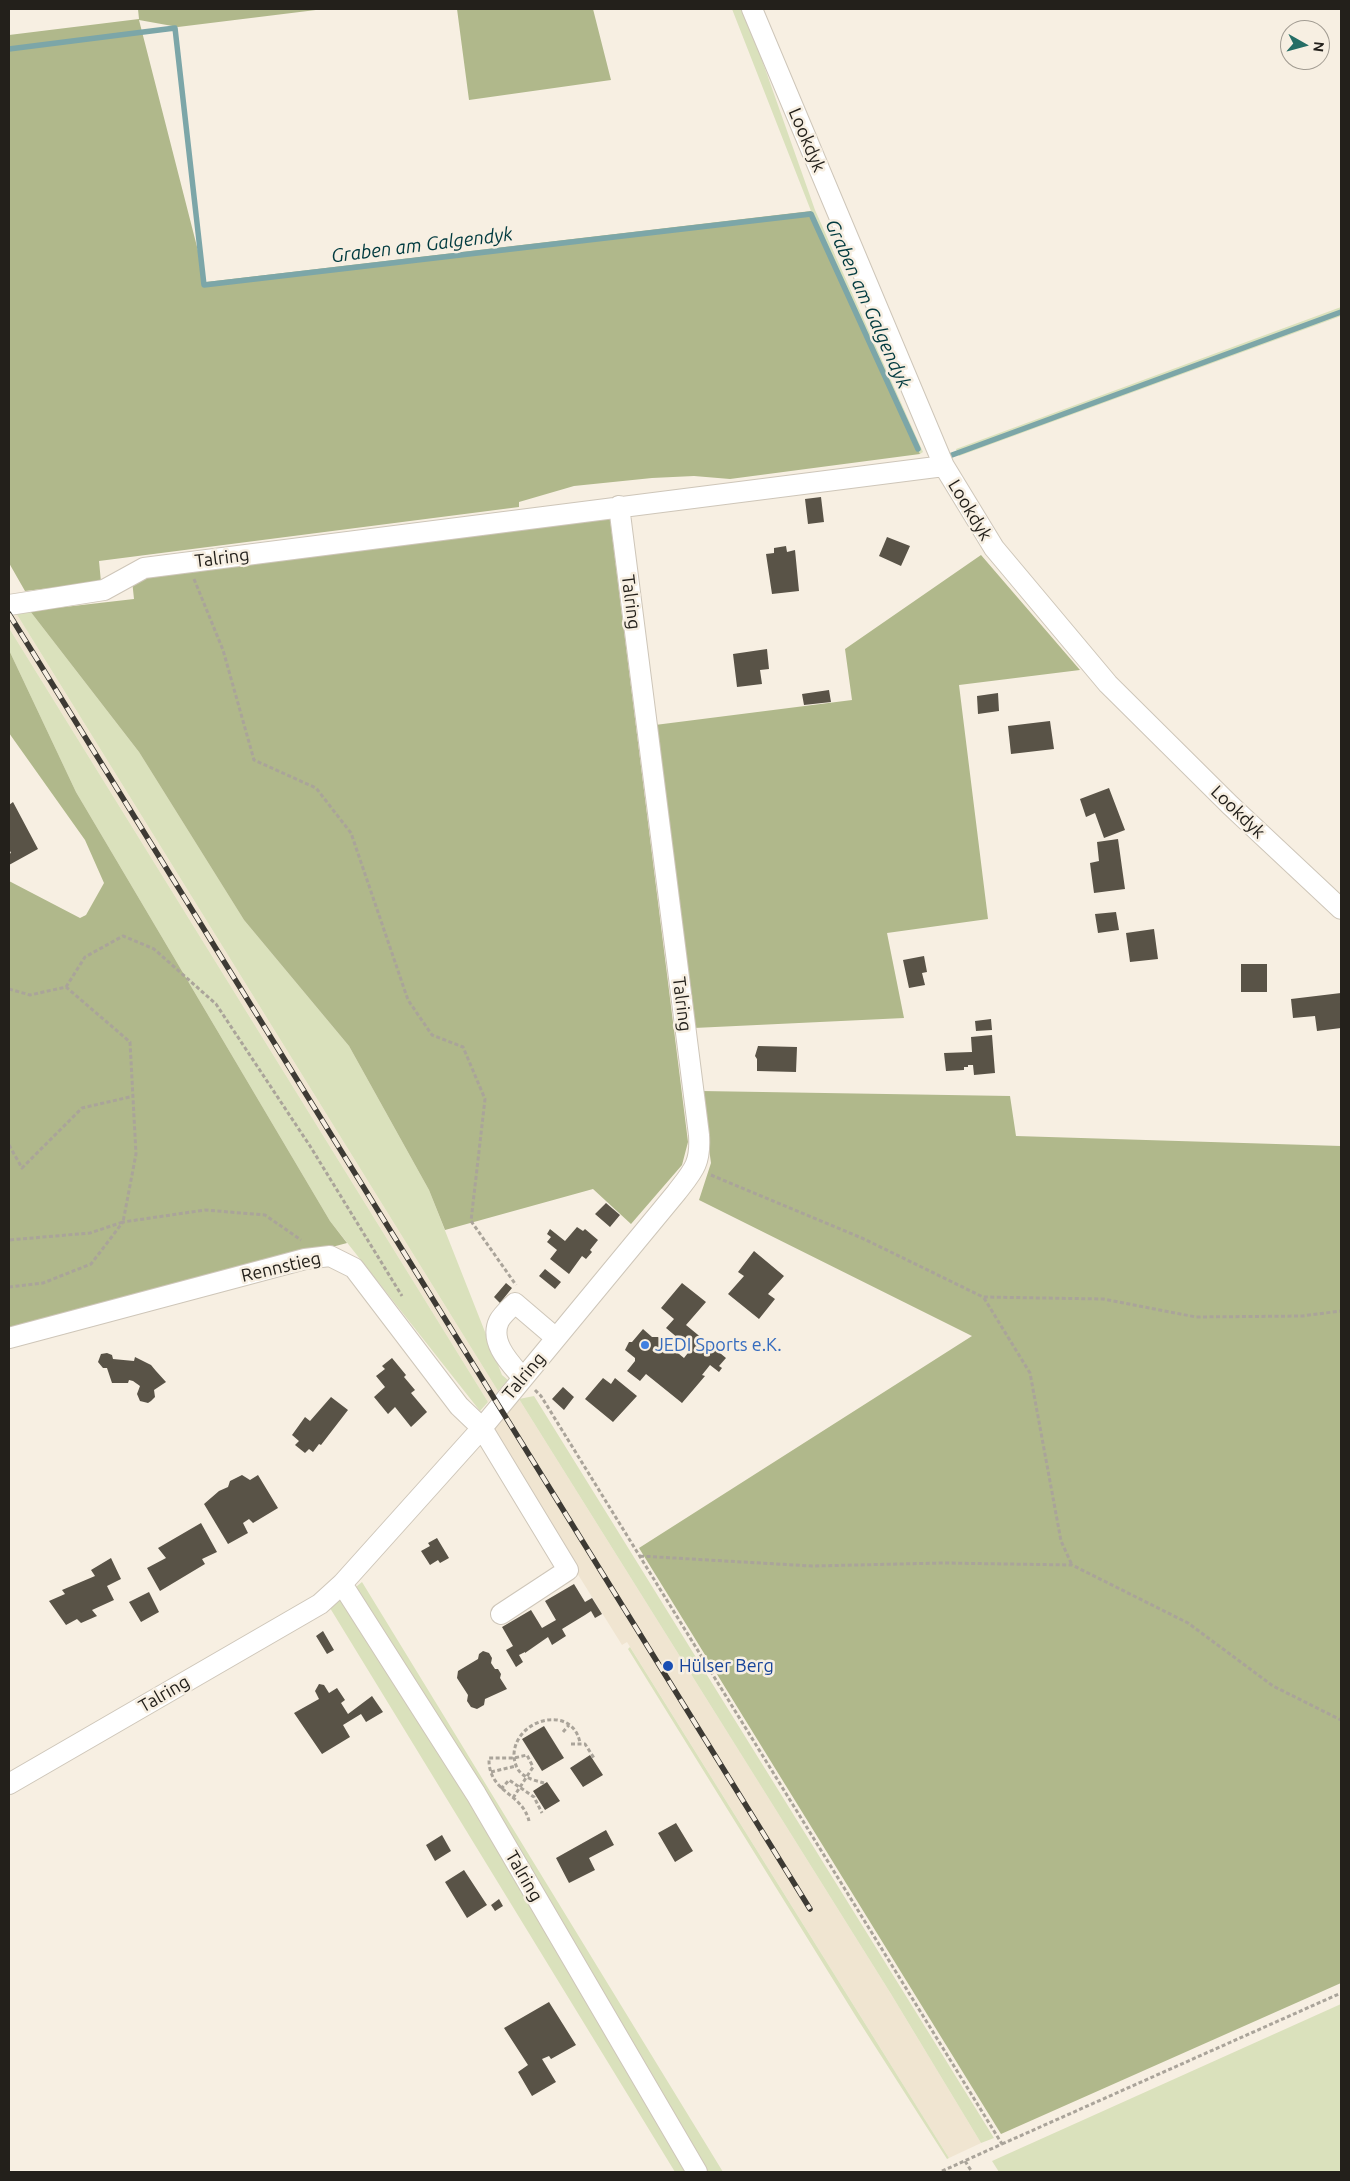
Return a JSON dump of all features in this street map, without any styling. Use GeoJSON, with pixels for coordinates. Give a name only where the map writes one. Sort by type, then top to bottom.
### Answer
{"type":"FeatureCollection","features":[{"type":"Feature","properties":{"kind":"street","name":"Lookdyk"},"geometry":{"type":"LineString","coordinates":[[752,9],[944,466],[994,548],[1108,684],[1230,805],[1341,909]]}},
{"type":"Feature","properties":{"kind":"street","name":"Talring"},"geometry":{"type":"LineString","coordinates":[[9,605],[104,590],[144,568],[944,466]]}},
{"type":"Feature","properties":{"kind":"street","name":"Talring"},"geometry":{"type":"LineString","coordinates":[[9,1784],[320,1604],[342,1584],[482,1428],[676,1193],[694,1168],[700,1154],[699,1136],[619,506]]}},
{"type":"Feature","properties":{"kind":"street","name":"Rennstieg"},"geometry":{"type":"LineString","coordinates":[[9,1338],[305,1259],[330,1256],[354,1268],[459,1406],[482,1428]]}},
{"type":"Feature","properties":{"kind":"street"},"geometry":{"type":"LineString","coordinates":[[522,1378],[503,1353],[497,1338],[499,1321],[515,1303],[556,1338]]}},
{"type":"Feature","properties":{"kind":"street"},"geometry":{"type":"LineString","coordinates":[[482,1428],[568,1570],[501,1614]]}},
{"type":"Feature","properties":{"kind":"street","name":"Talring"},"geometry":{"type":"LineString","coordinates":[[342,1584],[476,1794],[697,2172]]}},
{"type":"Feature","properties":{"kind":"path"},"geometry":{"type":"LineString","coordinates":[[187,562],[223,650],[254,760],[316,788],[351,833],[408,1000],[432,1035],[463,1047],[485,1099],[471,1221],[520,1292],[515,1303]]}},
{"type":"Feature","properties":{"kind":"path"},"geometry":{"type":"LineString","coordinates":[[9,989],[30,995],[66,987],[85,957],[123,936],[154,948],[216,1004],[310,1146],[406,1304]]}},
{"type":"Feature","properties":{"kind":"path"},"geometry":{"type":"LineString","coordinates":[[9,1287],[43,1283],[91,1264],[123,1222],[136,1154],[130,1042],[66,987]]}},
{"type":"Feature","properties":{"kind":"path"},"geometry":{"type":"LineString","coordinates":[[9,1145],[22,1168],[82,1108],[134,1096]]}},
{"type":"Feature","properties":{"kind":"path"},"geometry":{"type":"LineString","coordinates":[[694,1168],[864,1240],[983,1297],[1103,1299],[1196,1317],[1302,1316],[1341,1311]]}},
{"type":"Feature","properties":{"kind":"path"},"geometry":{"type":"LineString","coordinates":[[9,1240],[90,1233],[123,1222],[205,1210],[265,1215],[305,1242]]}},
{"type":"Feature","properties":{"kind":"path"},"geometry":{"type":"LineString","coordinates":[[983,1297],[1030,1373],[1061,1541],[1072,1565]]}},
{"type":"Feature","properties":{"kind":"path"},"geometry":{"type":"LineString","coordinates":[[522,1378],[541,1396],[1002,2144]]}},
{"type":"Feature","properties":{"kind":"path"},"geometry":{"type":"LineString","coordinates":[[639,1556],[812,1566],[944,1563],[1072,1565],[1188,1622],[1273,1686],[1341,1720]]}},
{"type":"Feature","properties":{"kind":"path"},"geometry":{"type":"LineString","coordinates":[[544,1783],[526,1776],[516,1766],[514,1758],[516,1742],[530,1725],[552,1719],[570,1725],[575,1730],[580,1743]]}},
{"type":"Feature","properties":{"kind":"path"},"geometry":{"type":"LineString","coordinates":[[563,1732],[570,1725]]}},
{"type":"Feature","properties":{"kind":"path"},"geometry":{"type":"LineString","coordinates":[[571,1744],[585,1744],[594,1758]]}},
{"type":"Feature","properties":{"kind":"path"},"geometry":{"type":"LineString","coordinates":[[513,1798],[533,1767],[527,1755],[514,1758],[489,1758],[494,1781],[526,1810],[529,1821]]}},
{"type":"Feature","properties":{"kind":"path"},"geometry":{"type":"LineString","coordinates":[[491,1772],[516,1766]]}},
{"type":"Feature","properties":{"kind":"path"},"geometry":{"type":"LineString","coordinates":[[501,1789],[509,1780],[534,1797],[542,1813]]}},
{"type":"Feature","properties":{"kind":"path"},"geometry":{"type":"LineString","coordinates":[[940,2172],[1341,1993]]}},
{"type":"Feature","properties":{"kind":"path"},"geometry":{"type":"LineString","coordinates":[[965,2161],[972,2172]]}},
{"type":"Feature","properties":{"kind":"shaded area"},"geometry":{"type":"Polygon","coordinates":[[[16,613],[498,1391],[488,1402],[9,628],[9,614],[16,613]]]}},
{"type":"Feature","properties":{"kind":"shaded area"},"geometry":{"type":"Polygon","coordinates":[[[519,1399],[891,1994],[981,2143],[949,2158],[627,1642],[622,1645],[489,1432],[519,1399]]]}},
{"type":"Feature","properties":{"kind":"green space"},"geometry":{"type":"Polygon","coordinates":[[[138,9],[324,9],[178,27],[139,20],[206,282],[811,211],[920,454],[730,479],[694,476],[574,486],[519,502],[519,507],[99,561],[101,582],[25,591],[9,563],[9,35],[139,19],[138,9]]]}},
{"type":"Feature","properties":{"kind":"green space"},"geometry":{"type":"Polygon","coordinates":[[[457,9],[593,9],[611,80],[469,100],[457,9]]]}},
{"type":"Feature","properties":{"kind":"green space"},"geometry":{"type":"Polygon","coordinates":[[[732,9],[744,9],[815,210],[923,452],[920,454],[811,211],[732,9]]]}},
{"type":"Feature","properties":{"kind":"green space"},"geometry":{"type":"Polygon","coordinates":[[[1341,307],[1341,316],[959,456],[956,449],[1341,307]]]}},
{"type":"Feature","properties":{"kind":"green space"},"geometry":{"type":"Polygon","coordinates":[[[610,519],[688,1142],[682,1165],[631,1224],[593,1189],[445,1230],[429,1190],[349,1046],[244,920],[139,752],[30,611],[134,599],[132,580],[610,519]]]}},
{"type":"Feature","properties":{"kind":"green space"},"geometry":{"type":"Polygon","coordinates":[[[981,555],[1080,670],[959,685],[988,919],[887,933],[904,1018],[694,1028],[655,725],[852,700],[845,649],[981,555]]]}},
{"type":"Feature","properties":{"kind":"green space"},"geometry":{"type":"Polygon","coordinates":[[[30,611],[139,752],[244,920],[349,1046],[429,1190],[502,1375],[508,1380],[498,1391],[16,613],[30,611]]]}},
{"type":"Feature","properties":{"kind":"green space"},"geometry":{"type":"Polygon","coordinates":[[[9,628],[488,1402],[480,1411],[330,1221],[76,792],[9,650],[9,628]]]}},
{"type":"Feature","properties":{"kind":"green space"},"geometry":{"type":"Polygon","coordinates":[[[9,650],[76,792],[330,1221],[347,1243],[9,1333],[9,881],[80,918],[86,915],[104,883],[85,840],[9,733],[9,650]]]}},
{"type":"Feature","properties":{"kind":"green space"},"geometry":{"type":"Polygon","coordinates":[[[701,1091],[1010,1096],[1016,1136],[1341,1146],[1341,1983],[1001,2134],[639,1548],[972,1336],[699,1200],[711,1163],[701,1091]]]}},
{"type":"Feature","properties":{"kind":"green space"},"geometry":{"type":"Polygon","coordinates":[[[534,1396],[994,2138],[981,2143],[891,1994],[519,1399],[534,1396]]]}},
{"type":"Feature","properties":{"kind":"green space"},"geometry":{"type":"Polygon","coordinates":[[[362,1582],[723,2172],[675,2172],[330,1608],[362,1582]]]}},
{"type":"Feature","properties":{"kind":"green space"},"geometry":{"type":"Polygon","coordinates":[[[630,1647],[949,2158],[947,2159],[855,2015],[628,1649],[630,1647]]]}},
{"type":"Feature","properties":{"kind":"green space"},"geometry":{"type":"Polygon","coordinates":[[[1341,2004],[1341,2172],[999,2172],[992,2161],[1341,2004]]]}},
{"type":"Feature","properties":{"kind":"building"},"geometry":{"type":"Polygon","coordinates":[[[821,497],[824,522],[808,524],[805,499],[821,497]]]}},
{"type":"Feature","properties":{"kind":"building"},"geometry":{"type":"Polygon","coordinates":[[[887,537],[910,546],[901,566],[879,556],[887,537]]]}},
{"type":"Feature","properties":{"kind":"building"},"geometry":{"type":"Polygon","coordinates":[[[786,546],[787,552],[795,550],[799,591],[772,594],[766,554],[774,553],[774,548],[786,546]]]}},
{"type":"Feature","properties":{"kind":"building"},"geometry":{"type":"Polygon","coordinates":[[[767,649],[769,669],[760,670],[762,684],[737,687],[733,654],[767,649]]]}},
{"type":"Feature","properties":{"kind":"building"},"geometry":{"type":"Polygon","coordinates":[[[829,690],[831,702],[804,705],[802,694],[829,690]]]}},
{"type":"Feature","properties":{"kind":"building"},"geometry":{"type":"Polygon","coordinates":[[[998,693],[999,711],[978,714],[977,696],[998,693]]]}},
{"type":"Feature","properties":{"kind":"building"},"geometry":{"type":"Polygon","coordinates":[[[1050,721],[1054,749],[1011,754],[1008,726],[1050,721]]]}},
{"type":"Feature","properties":{"kind":"building"},"geometry":{"type":"Polygon","coordinates":[[[1109,788],[1125,830],[1104,838],[1095,813],[1086,817],[1080,799],[1109,788]]]}},
{"type":"Feature","properties":{"kind":"building"},"geometry":{"type":"Polygon","coordinates":[[[13,802],[38,849],[9,865],[9,854],[11,853],[9,849],[9,805],[13,802]]]}},
{"type":"Feature","properties":{"kind":"building"},"geometry":{"type":"Polygon","coordinates":[[[1118,839],[1125,889],[1094,893],[1090,863],[1099,861],[1097,842],[1118,839]]]}},
{"type":"Feature","properties":{"kind":"building"},"geometry":{"type":"Polygon","coordinates":[[[1116,912],[1119,930],[1098,933],[1095,914],[1116,912]]]}},
{"type":"Feature","properties":{"kind":"building"},"geometry":{"type":"Polygon","coordinates":[[[1154,929],[1158,959],[1130,962],[1126,933],[1154,929]]]}},
{"type":"Feature","properties":{"kind":"building"},"geometry":{"type":"Polygon","coordinates":[[[924,956],[927,972],[922,973],[925,985],[909,988],[903,960],[924,956]]]}},
{"type":"Feature","properties":{"kind":"building"},"geometry":{"type":"Polygon","coordinates":[[[1241,964],[1267,964],[1267,992],[1241,992],[1241,964]]]}},
{"type":"Feature","properties":{"kind":"building"},"geometry":{"type":"Polygon","coordinates":[[[1341,993],[1341,1028],[1317,1031],[1315,1016],[1293,1018],[1291,999],[1341,993]]]}},
{"type":"Feature","properties":{"kind":"building"},"geometry":{"type":"Polygon","coordinates":[[[991,1019],[992,1030],[976,1031],[975,1021],[991,1019]]]}},
{"type":"Feature","properties":{"kind":"building"},"geometry":{"type":"Polygon","coordinates":[[[992,1035],[995,1073],[974,1075],[973,1065],[964,1067],[964,1070],[946,1071],[944,1053],[972,1052],[971,1037],[992,1035]]]}},
{"type":"Feature","properties":{"kind":"building"},"geometry":{"type":"Polygon","coordinates":[[[758,1046],[797,1047],[796,1072],[757,1071],[757,1059],[755,1056],[758,1046]]]}},
{"type":"Feature","properties":{"kind":"building"},"geometry":{"type":"Polygon","coordinates":[[[606,1203],[620,1215],[610,1227],[595,1214],[606,1203]]]}},
{"type":"Feature","properties":{"kind":"building"},"geometry":{"type":"Polygon","coordinates":[[[577,1227],[583,1231],[585,1229],[598,1240],[590,1250],[592,1252],[586,1259],[582,1256],[569,1274],[550,1259],[557,1250],[547,1242],[551,1237],[547,1234],[550,1229],[565,1241],[577,1227]]]}},
{"type":"Feature","properties":{"kind":"building"},"geometry":{"type":"Polygon","coordinates":[[[754,1251],[784,1276],[768,1294],[775,1299],[759,1319],[728,1294],[744,1276],[738,1272],[754,1251]]]}},
{"type":"Feature","properties":{"kind":"building"},"geometry":{"type":"Polygon","coordinates":[[[545,1269],[561,1282],[555,1289],[539,1276],[545,1269]]]}},
{"type":"Feature","properties":{"kind":"building"},"geometry":{"type":"Polygon","coordinates":[[[506,1283],[512,1288],[500,1303],[494,1297],[506,1283]]]}},
{"type":"Feature","properties":{"kind":"building"},"geometry":{"type":"Polygon","coordinates":[[[682,1283],[706,1302],[686,1325],[726,1358],[719,1366],[722,1368],[719,1372],[710,1365],[702,1375],[705,1376],[682,1403],[646,1374],[640,1381],[627,1371],[635,1361],[635,1358],[625,1350],[629,1342],[632,1342],[643,1329],[652,1337],[658,1337],[684,1358],[691,1349],[666,1328],[674,1319],[661,1308],[682,1283]]]}},
{"type":"Feature","properties":{"kind":"building"},"geometry":{"type":"Polygon","coordinates":[[[107,1353],[112,1355],[113,1359],[134,1361],[135,1357],[151,1365],[166,1382],[154,1390],[155,1397],[151,1401],[148,1403],[140,1401],[137,1394],[140,1386],[133,1381],[129,1380],[128,1383],[112,1383],[107,1368],[103,1368],[98,1362],[101,1354],[107,1353]]]}},
{"type":"Feature","properties":{"kind":"building"},"geometry":{"type":"Polygon","coordinates":[[[392,1358],[415,1390],[411,1393],[427,1412],[411,1427],[395,1407],[388,1414],[374,1397],[385,1387],[376,1376],[385,1369],[382,1366],[392,1358]]]}},
{"type":"Feature","properties":{"kind":"building"},"geometry":{"type":"Polygon","coordinates":[[[603,1378],[611,1384],[615,1378],[637,1396],[613,1422],[585,1399],[603,1378]]]}},
{"type":"Feature","properties":{"kind":"building"},"geometry":{"type":"Polygon","coordinates":[[[563,1387],[574,1397],[564,1410],[552,1399],[563,1387]]]}},
{"type":"Feature","properties":{"kind":"building"},"geometry":{"type":"Polygon","coordinates":[[[331,1397],[348,1410],[321,1445],[319,1444],[313,1452],[309,1449],[305,1453],[295,1445],[299,1441],[292,1435],[305,1417],[310,1421],[331,1397]]]}},
{"type":"Feature","properties":{"kind":"building"},"geometry":{"type":"Polygon","coordinates":[[[242,1475],[250,1480],[258,1475],[278,1508],[253,1523],[249,1519],[243,1523],[248,1533],[228,1544],[204,1504],[219,1491],[228,1487],[230,1481],[242,1475]]]}},
{"type":"Feature","properties":{"kind":"building"},"geometry":{"type":"Polygon","coordinates":[[[201,1523],[217,1552],[202,1559],[205,1564],[160,1591],[147,1568],[166,1558],[158,1548],[201,1523]]]}},
{"type":"Feature","properties":{"kind":"building"},"geometry":{"type":"Polygon","coordinates":[[[437,1538],[449,1558],[440,1563],[438,1560],[430,1565],[421,1551],[430,1546],[428,1543],[437,1538]]]}},
{"type":"Feature","properties":{"kind":"building"},"geometry":{"type":"Polygon","coordinates":[[[111,1558],[121,1579],[107,1586],[114,1600],[92,1610],[97,1616],[81,1623],[77,1619],[66,1625],[49,1601],[65,1594],[62,1590],[95,1576],[91,1570],[111,1558]]]}},
{"type":"Feature","properties":{"kind":"building"},"geometry":{"type":"Polygon","coordinates":[[[574,1584],[585,1602],[592,1598],[602,1614],[595,1618],[591,1611],[562,1629],[566,1636],[552,1645],[548,1637],[519,1655],[523,1662],[516,1667],[506,1650],[513,1646],[502,1627],[531,1610],[542,1628],[556,1620],[545,1601],[574,1584]]]}},
{"type":"Feature","properties":{"kind":"building"},"geometry":{"type":"Polygon","coordinates":[[[149,1592],[159,1612],[141,1622],[129,1602],[149,1592]]]}},
{"type":"Feature","properties":{"kind":"building"},"geometry":{"type":"Polygon","coordinates":[[[323,1631],[334,1650],[327,1654],[316,1636],[323,1631]]]}},
{"type":"Feature","properties":{"kind":"building"},"geometry":{"type":"Polygon","coordinates":[[[483,1651],[489,1653],[492,1658],[491,1663],[495,1669],[498,1669],[501,1674],[500,1678],[507,1689],[485,1699],[484,1705],[477,1709],[471,1707],[467,1701],[468,1695],[457,1678],[458,1671],[478,1659],[479,1654],[483,1651]]]}},
{"type":"Feature","properties":{"kind":"building"},"geometry":{"type":"Polygon","coordinates":[[[319,1684],[324,1685],[329,1693],[337,1688],[345,1700],[341,1703],[348,1714],[372,1696],[383,1712],[366,1722],[361,1714],[343,1725],[350,1737],[322,1754],[294,1713],[319,1699],[315,1691],[319,1684]]]}},
{"type":"Feature","properties":{"kind":"building"},"geometry":{"type":"Polygon","coordinates":[[[544,1726],[564,1758],[542,1771],[522,1739],[544,1726]]]}},
{"type":"Feature","properties":{"kind":"building"},"geometry":{"type":"Polygon","coordinates":[[[590,1755],[603,1775],[583,1787],[570,1768],[590,1755]]]}},
{"type":"Feature","properties":{"kind":"building"},"geometry":{"type":"Polygon","coordinates":[[[547,1782],[560,1801],[545,1810],[533,1791],[547,1782]]]}},
{"type":"Feature","properties":{"kind":"building"},"geometry":{"type":"Polygon","coordinates":[[[676,1823],[693,1851],[675,1862],[658,1833],[676,1823]]]}},
{"type":"Feature","properties":{"kind":"building"},"geometry":{"type":"Polygon","coordinates":[[[606,1830],[614,1845],[589,1858],[595,1870],[569,1883],[556,1858],[606,1830]]]}},
{"type":"Feature","properties":{"kind":"building"},"geometry":{"type":"Polygon","coordinates":[[[442,1835],[451,1851],[435,1861],[426,1845],[442,1835]]]}},
{"type":"Feature","properties":{"kind":"building"},"geometry":{"type":"Polygon","coordinates":[[[464,1870],[487,1905],[467,1918],[445,1882],[464,1870]]]}},
{"type":"Feature","properties":{"kind":"building"},"geometry":{"type":"Polygon","coordinates":[[[499,1899],[503,1906],[495,1911],[491,1905],[499,1899]]]}},
{"type":"Feature","properties":{"kind":"building"},"geometry":{"type":"Polygon","coordinates":[[[549,2002],[576,2045],[551,2059],[549,2056],[542,2059],[556,2082],[532,2096],[518,2072],[528,2065],[504,2028],[549,2002]]]}},
{"type":"Feature","properties":{"kind":"waterway","name":"Graben am Galgendyk"},"geometry":{"type":"LineString","coordinates":[[9,49],[175,28],[204,285],[811,214],[918,449]]}},
{"type":"Feature","properties":{"kind":"waterway","name":"Graben am Galgendyk"},"geometry":{"type":"LineString","coordinates":[[952,455],[1341,312]]}},
{"type":"Feature","properties":{"kind":"railway"},"geometry":{"type":"LineString","coordinates":[[9,614],[810,1909]]}},
{"type":"Feature","properties":{"kind":"place","name":"JEDI Sports e.K."},"geometry":{"type":"Point","coordinates":[645,1345]}},
{"type":"Feature","properties":{"kind":"place","name":"Hülser Berg"},"geometry":{"type":"Point","coordinates":[668,1666]}}]}
